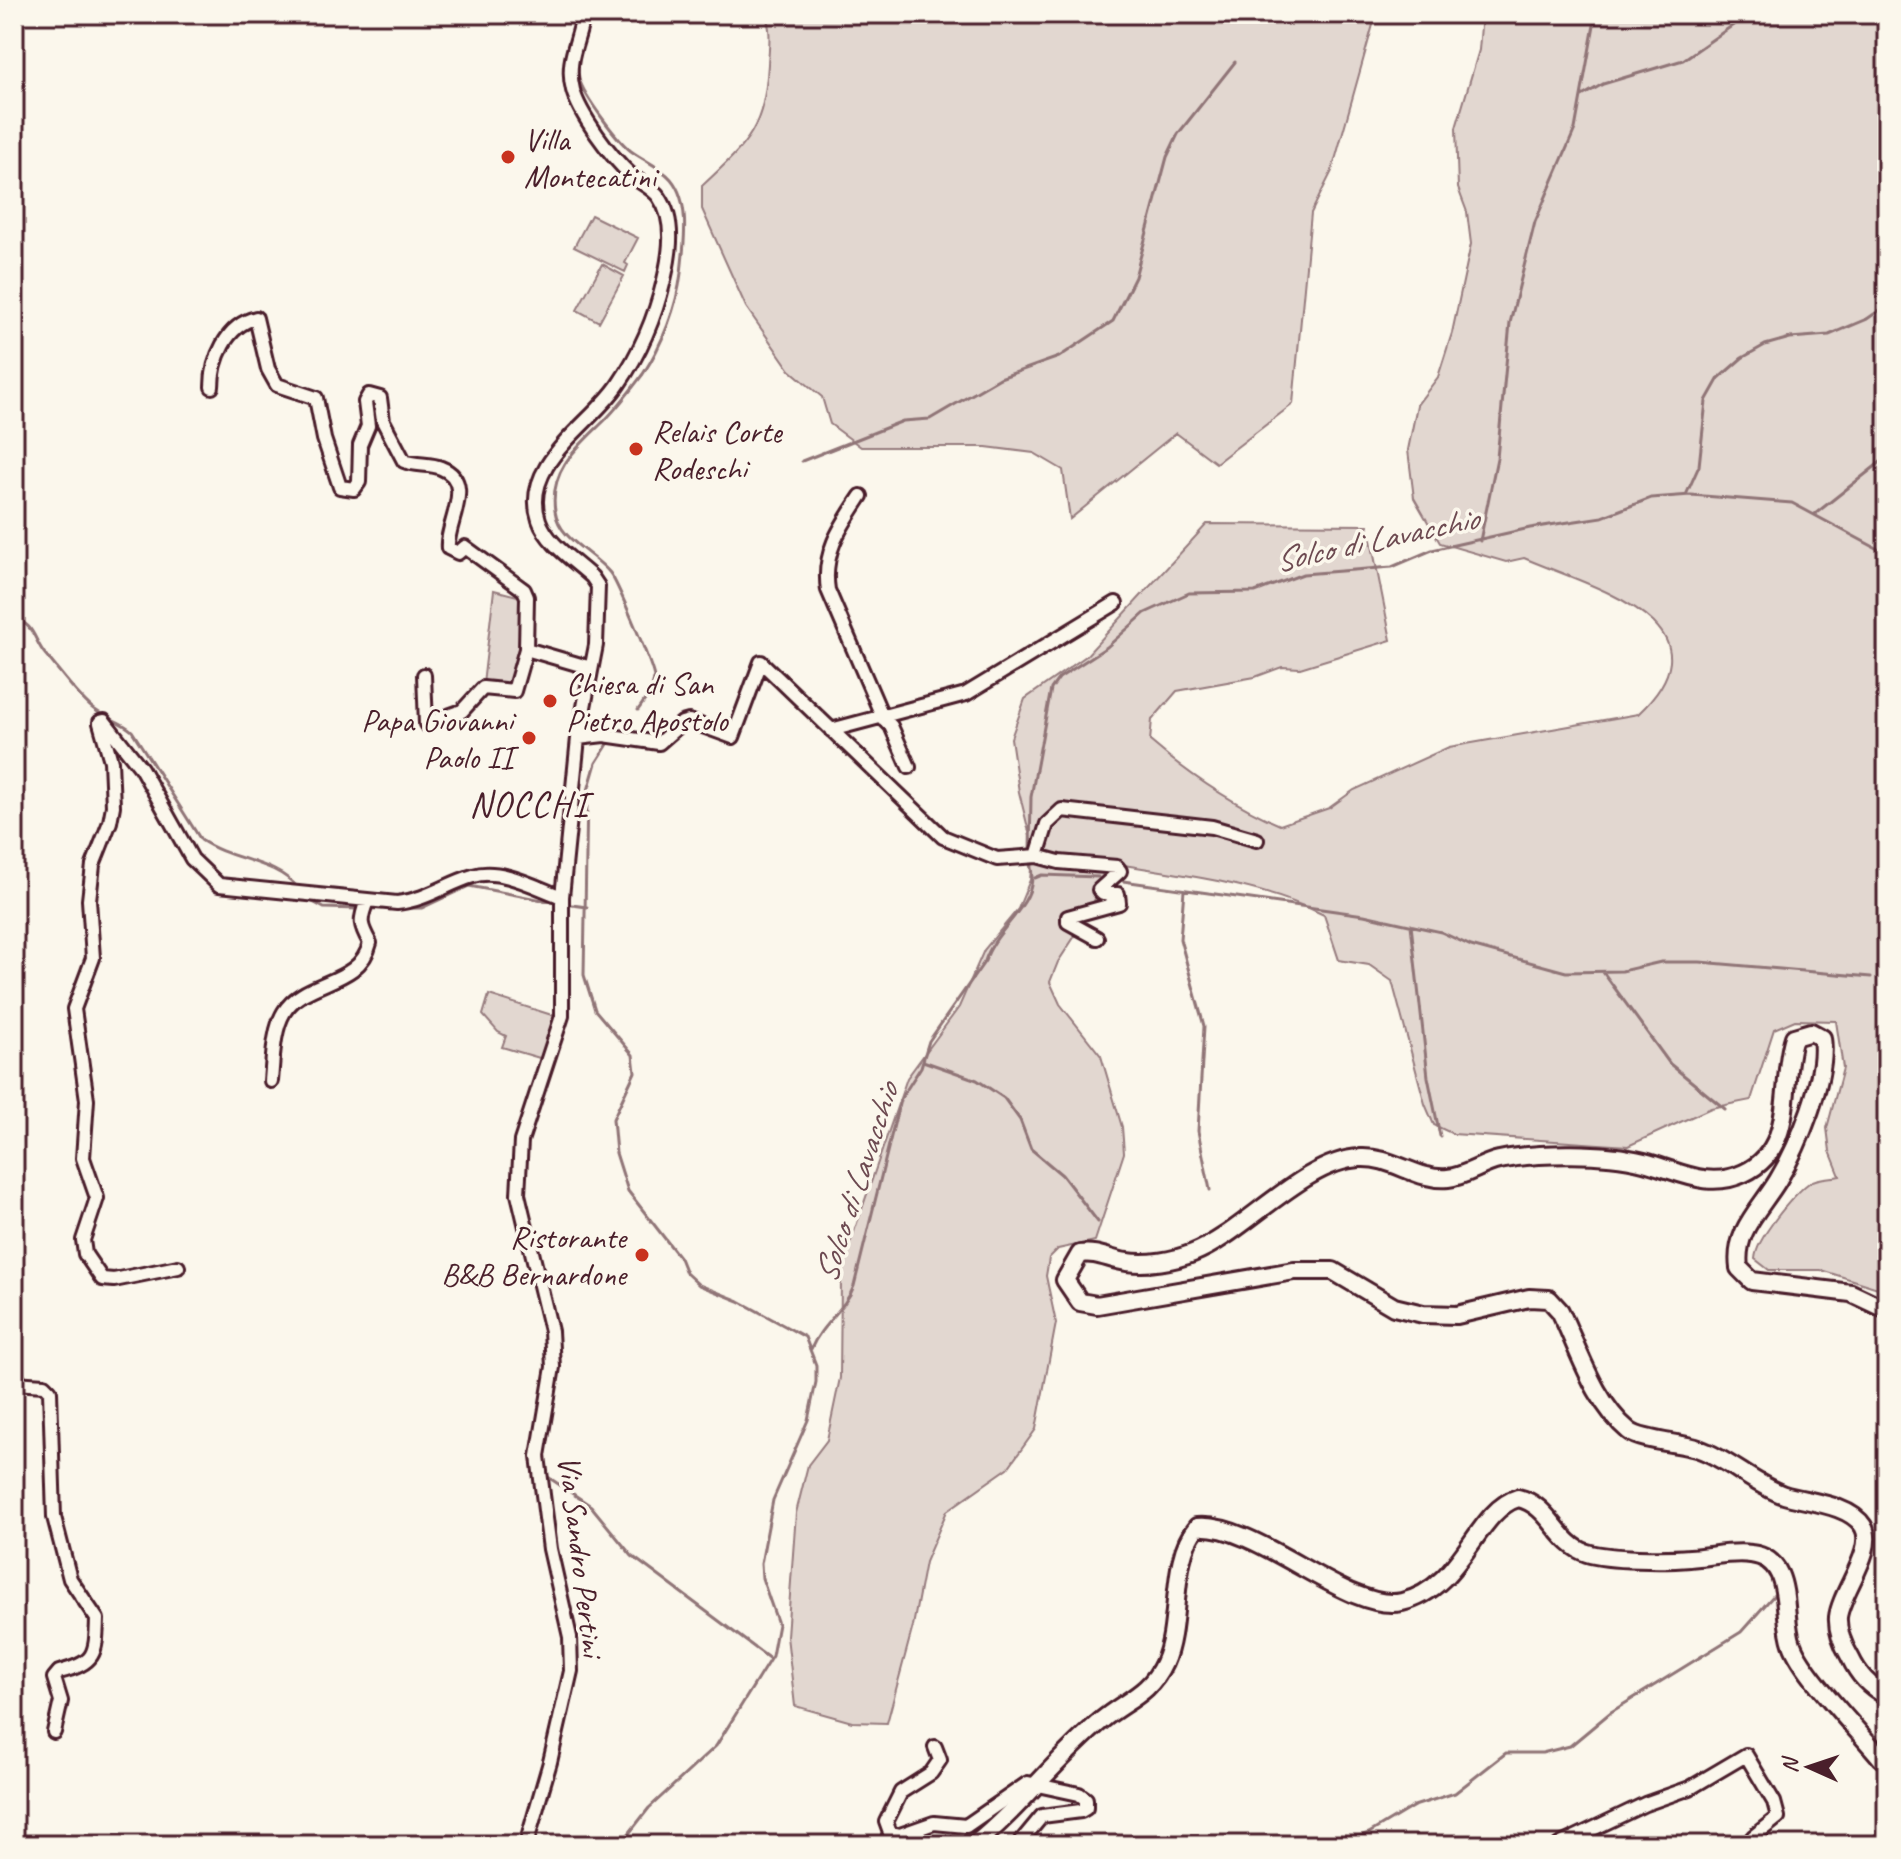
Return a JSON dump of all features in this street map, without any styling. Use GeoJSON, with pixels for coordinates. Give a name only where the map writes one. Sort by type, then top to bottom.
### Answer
{"type":"FeatureCollection","features":[{"type":"Feature","properties":{"kind":"main road"},"geometry":{"type":"LineString","coordinates":[[1887,1310],[1851,1293],[1752,1281],[1739,1268],[1741,1234],[1791,1158],[1818,1078],[1824,1053],[1822,1038],[1811,1032],[1794,1037],[1790,1049],[1787,1100],[1778,1136],[1761,1160],[1744,1173],[1710,1181],[1643,1162],[1544,1155],[1501,1160],[1445,1179],[1418,1173],[1389,1160],[1348,1159],[1268,1202],[1194,1253],[1149,1262],[1126,1262],[1091,1252],[1080,1254],[1065,1280],[1080,1302],[1097,1305],[1294,1271],[1333,1271],[1394,1307],[1436,1315],[1486,1310],[1529,1298],[1549,1299],[1560,1311],[1606,1408],[1632,1435],[1701,1449],[1765,1487],[1828,1506],[1858,1520],[1864,1528],[1865,1548],[1843,1599],[1838,1618],[1840,1635],[1857,1672],[1870,1686],[1887,1696]]}},
{"type":"Feature","properties":{"kind":"main road"},"geometry":{"type":"LineString","coordinates":[[974,1845],[1103,1718],[1138,1697],[1154,1682],[1169,1653],[1184,1555],[1190,1535],[1197,1527],[1227,1529],[1370,1599],[1399,1603],[1435,1587],[1458,1565],[1499,1508],[1518,1498],[1539,1506],[1564,1536],[1587,1553],[1668,1559],[1729,1554],[1765,1557],[1775,1565],[1781,1576],[1789,1636],[1797,1660],[1881,1758],[1887,1759]]}},
{"type":"Feature","properties":{"kind":"street","name":"Via Sandro Pertini"},"geometry":{"type":"LineString","coordinates":[[526,1845],[550,1762],[571,1671],[570,1637],[550,1549],[538,1456],[553,1367],[551,1331],[518,1194],[521,1141],[562,1016],[562,897],[578,738],[591,668],[598,586],[546,534],[539,522],[537,498],[541,480],[556,453],[609,398],[637,356],[660,296],[671,237],[659,197],[612,154],[573,90],[575,43],[583,14]]}},
{"type":"Feature","properties":{"kind":"street"},"geometry":{"type":"LineString","coordinates":[[212,387],[215,355],[230,335],[256,318],[268,369],[277,385],[316,398],[335,477],[346,490],[354,489],[359,482],[360,445],[368,426],[367,397],[380,398],[383,421],[404,461],[440,467],[455,479],[459,494],[448,548],[458,553],[465,547],[524,590],[526,649],[514,691],[483,688],[462,711],[426,724],[424,675]]}},
{"type":"Feature","properties":{"kind":"street"},"geometry":{"type":"LineString","coordinates":[[861,496],[836,534],[825,571],[828,590],[883,718],[891,726],[909,767]]}},
{"type":"Feature","properties":{"kind":"street"},"geometry":{"type":"LineString","coordinates":[[831,730],[883,718],[983,686],[1024,656],[1116,603]]}},
{"type":"Feature","properties":{"kind":"street"},"geometry":{"type":"LineString","coordinates":[[526,649],[591,668]]}},
{"type":"Feature","properties":{"kind":"street"},"geometry":{"type":"LineString","coordinates":[[578,738],[604,735],[659,743],[682,723],[689,721],[733,737],[761,662],[943,837],[997,859],[1037,856],[1059,862],[1117,867],[1120,871],[1099,889],[1103,894],[1118,894],[1117,905],[1068,917],[1068,922],[1097,938]]}},
{"type":"Feature","properties":{"kind":"street"},"geometry":{"type":"LineString","coordinates":[[178,1267],[114,1280],[102,1279],[92,1267],[83,1240],[97,1198],[83,1158],[87,1100],[74,1009],[93,958],[89,900],[92,877],[113,806],[111,761],[100,723],[104,721],[120,739],[141,768],[192,859],[219,885],[307,892],[367,901],[418,901],[475,875],[493,874],[562,897]]}},
{"type":"Feature","properties":{"kind":"street"},"geometry":{"type":"LineString","coordinates":[[1037,856],[1047,824],[1062,810],[1212,827],[1257,840]]}},
{"type":"Feature","properties":{"kind":"street"},"geometry":{"type":"LineString","coordinates":[[271,1081],[279,1028],[289,1005],[335,981],[361,963],[367,954],[370,943],[360,930],[359,921],[367,901]]}},
{"type":"Feature","properties":{"kind":"street"},"geometry":{"type":"LineString","coordinates":[[14,1383],[44,1385],[50,1391],[54,1517],[70,1579],[97,1619],[90,1659],[84,1666],[59,1672],[54,1678],[61,1701],[54,1732]]}},
{"type":"Feature","properties":{"kind":"street"},"geometry":{"type":"LineString","coordinates":[[935,1747],[940,1760],[931,1773],[901,1792],[886,1822],[890,1833],[900,1835],[934,1823],[966,1826],[1028,1783],[1079,1794],[1086,1799],[1086,1808],[1042,1816],[1018,1845]]}},
{"type":"Feature","properties":{"kind":"street"},"geometry":{"type":"LineString","coordinates":[[1559,1845],[1645,1804],[1680,1793],[1746,1755],[1774,1802],[1778,1817],[1753,1837],[1759,1845]]}},
{"type":"Feature","properties":{"kind":"shaded area"},"geometry":{"type":"Polygon","coordinates":[[[765,14],[1376,14],[1332,171],[1311,213],[1293,404],[1216,463],[1176,433],[1070,519],[1063,470],[1034,453],[986,447],[861,447],[830,424],[822,397],[790,370],[746,307],[702,209],[702,186],[732,158],[758,120],[766,86],[769,51],[765,14]]]}},
{"type":"Feature","properties":{"kind":"shaded area"},"geometry":{"type":"Polygon","coordinates":[[[1482,14],[1887,14],[1887,1291],[1821,1270],[1769,1270],[1755,1259],[1768,1229],[1802,1189],[1816,1180],[1840,1176],[1830,1151],[1827,1128],[1843,1068],[1836,1021],[1795,1020],[1774,1029],[1751,1100],[1711,1108],[1628,1146],[1453,1134],[1434,1125],[1425,1104],[1392,981],[1369,965],[1339,960],[1324,915],[1247,888],[1111,863],[1086,919],[1058,962],[1050,982],[1060,1004],[1101,1056],[1122,1127],[1124,1153],[1095,1241],[1058,1249],[1049,1258],[1046,1276],[1056,1323],[1036,1429],[1008,1468],[947,1511],[925,1562],[913,1626],[887,1723],[852,1722],[795,1706],[787,1636],[796,1513],[808,1465],[827,1440],[840,1378],[841,1279],[845,1258],[907,1078],[959,1007],[984,950],[1018,909],[1030,880],[1033,848],[1019,792],[1011,738],[1025,699],[1086,656],[1207,524],[1368,525],[1391,640],[1300,668],[1282,667],[1255,677],[1177,691],[1152,720],[1150,741],[1165,754],[1228,798],[1280,825],[1329,808],[1354,790],[1449,747],[1638,714],[1663,682],[1670,655],[1662,632],[1642,613],[1615,596],[1524,558],[1506,562],[1440,543],[1414,498],[1408,450],[1417,405],[1438,377],[1452,333],[1471,244],[1467,212],[1458,188],[1456,128],[1479,50],[1482,14]]]}},
{"type":"Feature","properties":{"kind":"shaded area"},"geometry":{"type":"Polygon","coordinates":[[[591,215],[638,238],[625,263],[628,265],[625,272],[574,247],[591,215]]]}},
{"type":"Feature","properties":{"kind":"shaded area"},"geometry":{"type":"Polygon","coordinates":[[[602,264],[624,276],[599,322],[577,310],[602,264]]]}},
{"type":"Feature","properties":{"kind":"shaded area"},"geometry":{"type":"Polygon","coordinates":[[[494,590],[525,598],[515,686],[483,684],[494,590]]]}},
{"type":"Feature","properties":{"kind":"shaded area"},"geometry":{"type":"Polygon","coordinates":[[[489,995],[558,1017],[543,1059],[502,1047],[506,1036],[498,1032],[483,1015],[489,995]]]}},
{"type":"Feature","properties":{"kind":"waterway"},"geometry":{"type":"LineString","coordinates":[[575,14],[575,30]]}},
{"type":"Feature","properties":{"kind":"waterway"},"geometry":{"type":"LineString","coordinates":[[1480,541],[1497,458],[1510,323],[1535,222],[1575,129],[1596,14]]}},
{"type":"Feature","properties":{"kind":"waterway"},"geometry":{"type":"LineString","coordinates":[[1582,96],[1603,84],[1683,60],[1749,14]]}},
{"type":"Feature","properties":{"kind":"waterway"},"geometry":{"type":"LineString","coordinates":[[578,53],[579,78],[594,106],[625,145],[671,179],[684,212],[679,286],[662,338],[650,363],[633,387],[566,462],[554,497],[555,511],[563,530],[610,573],[642,643],[654,678],[638,710]]}},
{"type":"Feature","properties":{"kind":"waterway"},"geometry":{"type":"LineString","coordinates":[[802,461],[903,421],[930,419],[1000,378],[1059,357],[1113,321],[1135,277],[1167,157],[1178,134],[1235,62]]}},
{"type":"Feature","properties":{"kind":"waterway"},"geometry":{"type":"LineString","coordinates":[[1686,495],[1699,466],[1706,401],[1719,378],[1742,358],[1765,345],[1790,338],[1829,335],[1867,319],[1887,305]]}},
{"type":"Feature","properties":{"kind":"waterway"},"geometry":{"type":"LineString","coordinates":[[1815,514],[1887,457]]}},
{"type":"Feature","properties":{"kind":"waterway","name":"Solco di Lavacchio"},"geometry":{"type":"LineString","coordinates":[[1030,851],[1031,797],[1051,689],[1059,678],[1107,647],[1145,613],[1189,593],[1255,592],[1303,574],[1392,567],[1432,550],[1530,528],[1602,517],[1651,498],[1691,495],[1792,503],[1887,554]]}},
{"type":"Feature","properties":{"kind":"waterway"},"geometry":{"type":"LineString","coordinates":[[14,620],[30,628],[45,654],[89,706],[132,731],[201,840],[278,872],[298,888]]}},
{"type":"Feature","properties":{"kind":"waterway"},"geometry":{"type":"LineString","coordinates":[[610,741],[596,763],[587,794],[584,975],[595,1010],[633,1055],[635,1072],[613,1119],[616,1153],[628,1191],[680,1258],[686,1273],[699,1285],[739,1301],[805,1337],[816,1365],[816,1382],[808,1420],[773,1500],[761,1564],[762,1578],[778,1624],[772,1656],[716,1746],[649,1808],[620,1845]]}},
{"type":"Feature","properties":{"kind":"waterway","name":"Solco di Lavacchio"},"geometry":{"type":"LineString","coordinates":[[811,1349],[854,1286],[900,1100],[921,1067],[929,1041],[1024,903],[1030,891],[1030,864]]}},
{"type":"Feature","properties":{"kind":"waterway"},"geometry":{"type":"LineString","coordinates":[[1035,878],[1042,875],[1098,877]]}},
{"type":"Feature","properties":{"kind":"waterway"},"geometry":{"type":"LineString","coordinates":[[1123,881],[1364,915],[1441,932],[1471,946],[1566,972],[1622,971],[1661,962],[1700,962],[1871,977]]}},
{"type":"Feature","properties":{"kind":"waterway"},"geometry":{"type":"LineString","coordinates":[[366,909],[422,908],[469,886],[553,902]]}},
{"type":"Feature","properties":{"kind":"waterway"},"geometry":{"type":"LineString","coordinates":[[1184,890],[1180,939],[1204,1026],[1198,1131],[1210,1190]]}},
{"type":"Feature","properties":{"kind":"waterway"},"geometry":{"type":"LineString","coordinates":[[309,900],[324,908],[359,909]]}},
{"type":"Feature","properties":{"kind":"waterway"},"geometry":{"type":"LineString","coordinates":[[572,905],[587,907]]}},
{"type":"Feature","properties":{"kind":"waterway"},"geometry":{"type":"LineString","coordinates":[[1411,925],[1428,1077],[1440,1136]]}},
{"type":"Feature","properties":{"kind":"waterway"},"geometry":{"type":"LineString","coordinates":[[1603,972],[1670,1064],[1725,1109]]}},
{"type":"Feature","properties":{"kind":"waterway"},"geometry":{"type":"LineString","coordinates":[[923,1061],[977,1080],[1004,1098],[1020,1120],[1031,1149],[1062,1175],[1098,1222]]}},
{"type":"Feature","properties":{"kind":"waterway"},"geometry":{"type":"LineString","coordinates":[[548,1477],[591,1506],[632,1556],[770,1659]]}},
{"type":"Feature","properties":{"kind":"waterway"},"geometry":{"type":"LineString","coordinates":[[1333,1845],[1369,1833],[1414,1806],[1455,1793],[1506,1753],[1542,1753],[1570,1746],[1611,1712],[1741,1632],[1774,1595]]}},
{"type":"Feature","properties":{"kind":"place","name":"Villa Montecatini"},"geometry":{"type":"Point","coordinates":[508,157]}},
{"type":"Feature","properties":{"kind":"place","name":"Relais Corte Rodeschi"},"geometry":{"type":"Point","coordinates":[636,449]}},
{"type":"Feature","properties":{"kind":"place","name":"Chiesa di San Pietro Apostolo"},"geometry":{"type":"Point","coordinates":[550,701]}},
{"type":"Feature","properties":{"kind":"place","name":"Papa Giovanni Paolo II"},"geometry":{"type":"Point","coordinates":[529,738]}},
{"type":"Feature","properties":{"kind":"place","name":"Ristorante B&B Bernardone"},"geometry":{"type":"Point","coordinates":[642,1255]}},
{"type":"Feature","properties":{"kind":"district","name":"NOCCHI"},"geometry":{"type":"Point","coordinates":[529,804]}}]}
